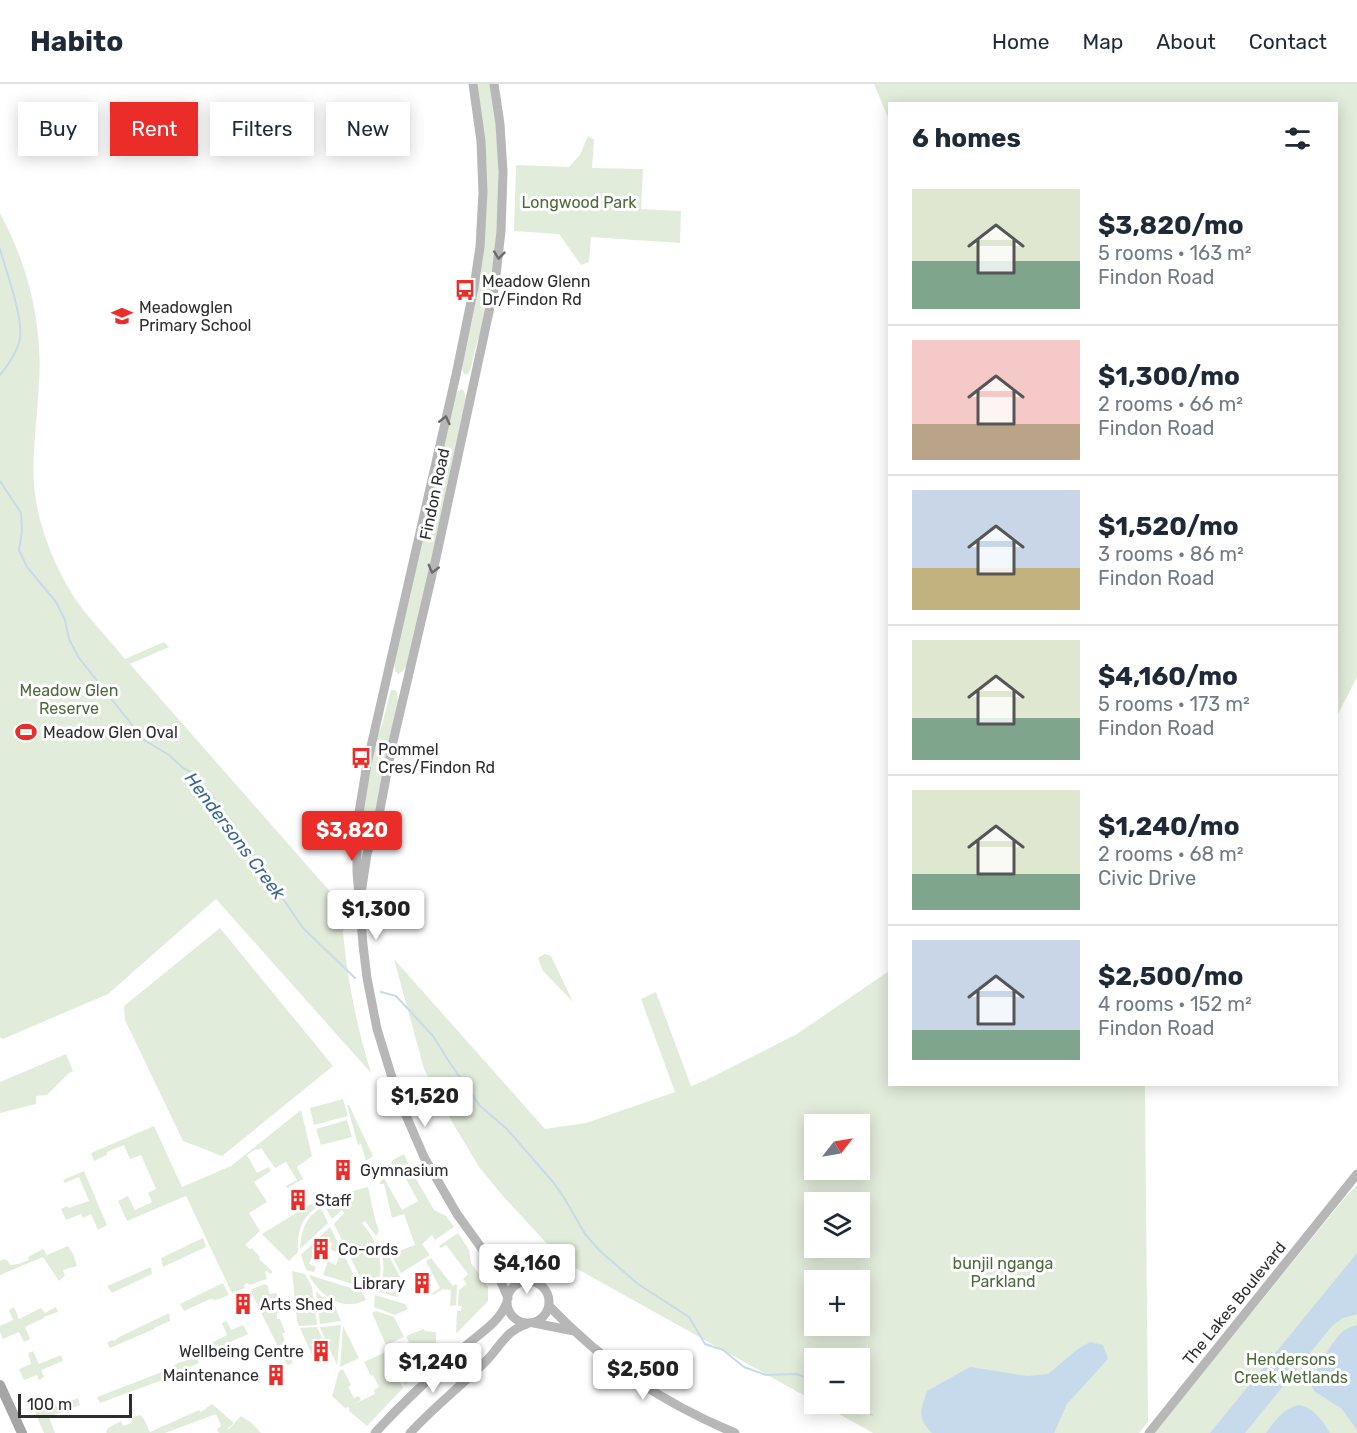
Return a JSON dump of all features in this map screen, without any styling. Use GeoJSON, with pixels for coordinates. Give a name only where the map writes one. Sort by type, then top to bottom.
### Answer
{"type":"FeatureCollection","features":[{"type":"Feature","properties":{"kind":"main road","name":"Findon Road"},"geometry":{"type":"LineString","coordinates":[[473,84],[479,120],[482,165],[482,222],[474,287],[380,724],[374,736],[365,778],[357,825],[357,872],[370,995],[380,1040],[396,1090],[414,1135],[439,1185],[488,1257],[498,1275],[507,1300]]}},
{"type":"Feature","properties":{"kind":"main road","name":"Findon Road"},"geometry":{"type":"LineString","coordinates":[[360,907],[367,854],[376,824],[436,558],[497,268],[503,197],[500,124],[494,84]]}},
{"type":"Feature","properties":{"kind":"main road"},"geometry":{"type":"LineString","coordinates":[[455,379],[474,383]]}},
{"type":"Feature","properties":{"kind":"main road"},"geometry":{"type":"LineString","coordinates":[[388,683],[406,684]]}},
{"type":"Feature","properties":{"kind":"main road"},"geometry":{"type":"LineString","coordinates":[[357,825],[365,831],[372,829],[376,824]]}},
{"type":"Feature","properties":{"kind":"main road","name":"The Lakes Boulevard"},"geometry":{"type":"LineString","coordinates":[[1149,1433],[1357,1174]]}},
{"type":"Feature","properties":{"kind":"main road","name":"The Lakes Boulevard"},"geometry":{"type":"LineString","coordinates":[[1343,1193],[1357,1181]]}},
{"type":"Feature","properties":{"kind":"main road","name":"Findon Road"},"geometry":{"type":"LineString","coordinates":[[488,1257],[509,1273],[527,1281]]}},
{"type":"Feature","properties":{"kind":"main road"},"geometry":{"type":"LineString","coordinates":[[375,1433],[419,1388],[474,1338],[493,1324],[502,1313],[514,1286],[527,1281],[543,1287],[547,1292],[549,1306],[544,1317],[509,1333],[488,1359],[410,1433]]}},
{"type":"Feature","properties":{"kind":"main road"},"geometry":{"type":"LineString","coordinates":[[507,1300],[515,1319],[574,1331]]}},
{"type":"Feature","properties":{"kind":"main road"},"geometry":{"type":"LineString","coordinates":[[549,1306],[574,1331],[641,1384],[693,1414],[735,1433]]}},
{"type":"Feature","properties":{"kind":"main road"},"geometry":{"type":"LineString","coordinates":[[0,1379],[22,1433]]}},
{"type":"Feature","properties":{"kind":"green space"},"geometry":{"type":"Polygon","coordinates":[[[476,84],[492,84],[498,134],[499,231],[484,324],[470,371],[466,375],[461,365],[481,248],[476,84]]]}},
{"type":"Feature","properties":{"kind":"green space"},"geometry":{"type":"Polygon","coordinates":[[[874,84],[1357,84],[1357,677],[1338,714],[1338,102],[888,102],[888,118],[874,84]]]}},
{"type":"Feature","properties":{"kind":"green space","name":"Longwood Park"},"geometry":{"type":"Polygon","coordinates":[[[588,136],[594,140],[592,168],[643,169],[641,209],[681,211],[680,243],[591,237],[589,262],[581,265],[559,234],[514,231],[516,165],[569,167],[580,155],[588,136]]]}},
{"type":"Feature","properties":{"kind":"green space","name":"Meadow Glen Reserve"},"geometry":{"type":"Polygon","coordinates":[[[0,213],[26,274],[36,317],[40,362],[34,461],[35,491],[40,521],[55,562],[84,611],[125,659],[164,642],[169,647],[130,664],[341,904],[351,989],[371,1073],[216,899],[108,994],[3,1039],[0,1037],[0,213]]]}},
{"type":"Feature","properties":{"kind":"green space"},"geometry":{"type":"Polygon","coordinates":[[[462,389],[466,399],[426,586],[407,665],[398,674],[395,671],[394,659],[455,395],[462,389]]]}},
{"type":"Feature","properties":{"kind":"green space"},"geometry":{"type":"Polygon","coordinates":[[[391,690],[397,692],[398,702],[373,822],[365,828],[361,825],[374,744],[382,725],[391,690]]]}},
{"type":"Feature","properties":{"kind":"green space"},"geometry":{"type":"Polygon","coordinates":[[[220,928],[333,1066],[222,1156],[183,1141],[125,1020],[124,1006],[220,928]]]}},
{"type":"Feature","properties":{"kind":"green space"},"geometry":{"type":"Polygon","coordinates":[[[545,954],[551,956],[573,1002],[543,971],[538,958],[545,954]]]}},
{"type":"Feature","properties":{"kind":"green space","name":"bunjil nganga Parkland"},"geometry":{"type":"Polygon","coordinates":[[[394,959],[545,1129],[586,1123],[675,1092],[641,999],[656,992],[691,1086],[797,1034],[888,972],[888,1086],[1145,1086],[1148,1422],[1139,1433],[873,1433],[839,1414],[870,1414],[870,1348],[804,1348],[804,1395],[563,1261],[479,1167],[424,1069],[394,959]]]}},
{"type":"Feature","properties":{"kind":"green space"},"geometry":{"type":"Polygon","coordinates":[[[66,1054],[73,1071],[47,1095],[36,1096],[36,1104],[0,1113],[0,1082],[66,1054]]]}},
{"type":"Feature","properties":{"kind":"green space"},"geometry":{"type":"Polygon","coordinates":[[[343,1099],[348,1116],[314,1125],[310,1108],[343,1099]]]}},
{"type":"Feature","properties":{"kind":"green space"},"geometry":{"type":"Polygon","coordinates":[[[347,1105],[373,1156],[366,1161],[361,1144],[358,1145],[347,1105]]]}},
{"type":"Feature","properties":{"kind":"green space"},"geometry":{"type":"Polygon","coordinates":[[[301,1110],[312,1156],[297,1167],[303,1179],[287,1188],[286,1186],[297,1180],[286,1162],[275,1168],[261,1148],[247,1155],[257,1173],[268,1167],[271,1171],[254,1182],[267,1202],[249,1213],[260,1231],[245,1245],[252,1248],[260,1257],[259,1259],[273,1272],[270,1274],[265,1272],[267,1279],[250,1285],[247,1283],[244,1285],[245,1288],[232,1293],[186,1196],[127,1221],[118,1201],[128,1196],[135,1210],[152,1202],[148,1193],[156,1189],[141,1155],[130,1159],[124,1145],[107,1152],[107,1155],[94,1161],[91,1153],[154,1126],[182,1187],[231,1166],[301,1110]]]}},
{"type":"Feature","properties":{"kind":"green space"},"geometry":{"type":"Polygon","coordinates":[[[347,1120],[352,1137],[321,1145],[316,1129],[347,1120]]]}},
{"type":"Feature","properties":{"kind":"green space"},"geometry":{"type":"Polygon","coordinates":[[[404,1154],[434,1210],[446,1216],[454,1227],[435,1240],[432,1235],[422,1244],[430,1255],[401,1273],[391,1254],[415,1245],[404,1214],[392,1218],[384,1184],[379,1183],[384,1178],[402,1210],[418,1201],[400,1168],[395,1170],[391,1163],[404,1154]]]}},
{"type":"Feature","properties":{"kind":"green space"},"geometry":{"type":"Polygon","coordinates":[[[84,1171],[107,1225],[98,1230],[91,1214],[83,1218],[81,1214],[66,1220],[61,1209],[89,1201],[79,1177],[65,1183],[63,1180],[84,1171]]]}},
{"type":"Feature","properties":{"kind":"green space","name":"Hendersons Creek Wetlands"},"geometry":{"type":"Polygon","coordinates":[[[1357,1185],[1357,1433],[1154,1433],[1343,1200],[1357,1185]]]}},
{"type":"Feature","properties":{"kind":"green space"},"geometry":{"type":"Polygon","coordinates":[[[368,1187],[379,1231],[376,1236],[365,1221],[362,1223],[368,1230],[379,1255],[379,1281],[375,1290],[365,1287],[334,1224],[344,1213],[342,1210],[332,1219],[321,1199],[368,1187]]]}},
{"type":"Feature","properties":{"kind":"green space"},"geometry":{"type":"Polygon","coordinates":[[[311,1204],[320,1206],[308,1214],[304,1220],[298,1238],[298,1252],[289,1261],[262,1234],[311,1204]]]}},
{"type":"Feature","properties":{"kind":"green space"},"geometry":{"type":"Polygon","coordinates":[[[321,1208],[328,1223],[300,1249],[305,1225],[321,1208]]]}},
{"type":"Feature","properties":{"kind":"green space"},"geometry":{"type":"Polygon","coordinates":[[[330,1227],[345,1257],[330,1249],[332,1243],[323,1240],[321,1243],[318,1242],[309,1264],[316,1267],[314,1272],[306,1270],[301,1255],[330,1227]]]}},
{"type":"Feature","properties":{"kind":"green space"},"geometry":{"type":"Polygon","coordinates":[[[458,1233],[469,1250],[471,1263],[488,1287],[488,1301],[457,1333],[457,1311],[461,1311],[462,1306],[458,1306],[459,1290],[467,1284],[463,1279],[468,1274],[446,1245],[441,1248],[439,1246],[458,1233]]]}},
{"type":"Feature","properties":{"kind":"green space"},"geometry":{"type":"Polygon","coordinates":[[[203,1238],[206,1247],[163,1267],[161,1258],[203,1238]]]}},
{"type":"Feature","properties":{"kind":"green space"},"geometry":{"type":"Polygon","coordinates":[[[68,1246],[77,1266],[63,1270],[65,1276],[59,1281],[43,1257],[0,1275],[0,1261],[4,1259],[10,1265],[18,1264],[29,1260],[28,1257],[43,1249],[47,1255],[68,1246]]]}},
{"type":"Feature","properties":{"kind":"green space"},"geometry":{"type":"Polygon","coordinates":[[[380,1246],[387,1248],[406,1287],[397,1297],[377,1291],[382,1280],[383,1269],[380,1246]]]}},
{"type":"Feature","properties":{"kind":"green space"},"geometry":{"type":"Polygon","coordinates":[[[339,1257],[346,1259],[359,1286],[323,1275],[328,1261],[336,1265],[339,1257]]]}},
{"type":"Feature","properties":{"kind":"green space"},"geometry":{"type":"Polygon","coordinates":[[[431,1258],[453,1286],[456,1284],[456,1305],[450,1306],[451,1290],[443,1289],[433,1295],[432,1293],[440,1288],[426,1261],[431,1258]]]}},
{"type":"Feature","properties":{"kind":"green space"},"geometry":{"type":"Polygon","coordinates":[[[151,1267],[152,1274],[112,1293],[107,1286],[151,1267]]]}},
{"type":"Feature","properties":{"kind":"green space"},"geometry":{"type":"Polygon","coordinates":[[[292,1271],[305,1274],[312,1287],[316,1325],[299,1326],[292,1271]]]}},
{"type":"Feature","properties":{"kind":"green space"},"geometry":{"type":"Polygon","coordinates":[[[309,1275],[361,1291],[366,1300],[349,1304],[333,1300],[319,1289],[309,1275]]]}},
{"type":"Feature","properties":{"kind":"green space"},"geometry":{"type":"Polygon","coordinates":[[[223,1283],[229,1295],[216,1300],[210,1299],[184,1311],[180,1304],[223,1283]]]}},
{"type":"Feature","properties":{"kind":"green space"},"geometry":{"type":"Polygon","coordinates":[[[265,1284],[268,1286],[269,1294],[277,1294],[278,1300],[275,1300],[279,1312],[277,1319],[280,1319],[285,1332],[282,1334],[285,1341],[283,1342],[293,1363],[287,1365],[251,1292],[252,1289],[265,1284]]]}},
{"type":"Feature","properties":{"kind":"green space"},"geometry":{"type":"Polygon","coordinates":[[[316,1291],[334,1304],[341,1321],[320,1324],[316,1291]]]}},
{"type":"Feature","properties":{"kind":"green space"},"geometry":{"type":"Polygon","coordinates":[[[375,1295],[405,1304],[408,1309],[395,1315],[374,1307],[375,1295]]]}},
{"type":"Feature","properties":{"kind":"green space"},"geometry":{"type":"Polygon","coordinates":[[[14,1307],[19,1319],[41,1308],[45,1313],[56,1307],[58,1312],[25,1327],[30,1339],[24,1342],[19,1332],[3,1339],[0,1326],[13,1320],[9,1310],[14,1307]]]}},
{"type":"Feature","properties":{"kind":"green space"},"geometry":{"type":"Polygon","coordinates":[[[376,1311],[394,1317],[404,1337],[386,1345],[372,1313],[376,1311]]]}},
{"type":"Feature","properties":{"kind":"green space"},"geometry":{"type":"Polygon","coordinates":[[[169,1313],[170,1321],[154,1329],[110,1348],[107,1343],[114,1341],[169,1313]]]}},
{"type":"Feature","properties":{"kind":"green space"},"geometry":{"type":"Polygon","coordinates":[[[227,1321],[231,1330],[243,1325],[248,1334],[206,1353],[204,1347],[227,1335],[222,1323],[227,1321]]]}},
{"type":"Feature","properties":{"kind":"green space"},"geometry":{"type":"Polygon","coordinates":[[[341,1325],[337,1365],[320,1327],[341,1325]]]}},
{"type":"Feature","properties":{"kind":"green space"},"geometry":{"type":"Polygon","coordinates":[[[343,1326],[359,1358],[340,1367],[343,1326]]]}},
{"type":"Feature","properties":{"kind":"green space"},"geometry":{"type":"Polygon","coordinates":[[[317,1327],[322,1338],[311,1344],[319,1363],[316,1364],[300,1328],[317,1327]]]}},
{"type":"Feature","properties":{"kind":"green space"},"geometry":{"type":"Polygon","coordinates":[[[424,1329],[436,1332],[436,1344],[440,1351],[405,1385],[396,1368],[416,1358],[406,1336],[424,1329]]]}},
{"type":"Feature","properties":{"kind":"green space"},"geometry":{"type":"Polygon","coordinates":[[[33,1351],[39,1364],[61,1355],[63,1361],[41,1370],[44,1377],[39,1380],[37,1375],[24,1380],[19,1369],[31,1364],[28,1353],[33,1351]]]}},
{"type":"Feature","properties":{"kind":"green space"},"geometry":{"type":"Polygon","coordinates":[[[386,1352],[403,1388],[367,1426],[349,1411],[349,1407],[345,1408],[332,1396],[339,1371],[343,1369],[351,1385],[348,1387],[354,1398],[359,1396],[361,1400],[354,1404],[375,1394],[374,1390],[379,1387],[364,1362],[386,1352]]]}},
{"type":"Feature","properties":{"kind":"green space"},"geometry":{"type":"Polygon","coordinates":[[[195,1355],[199,1363],[158,1382],[100,1403],[97,1397],[162,1372],[195,1355]]]}},
{"type":"Feature","properties":{"kind":"green space"},"geometry":{"type":"Polygon","coordinates":[[[78,1398],[80,1405],[49,1417],[55,1433],[44,1433],[35,1413],[54,1404],[57,1407],[78,1398]]]}},
{"type":"Feature","properties":{"kind":"green space"},"geometry":{"type":"Polygon","coordinates":[[[212,1404],[234,1423],[226,1430],[230,1428],[241,1416],[261,1433],[219,1433],[217,1429],[221,1426],[216,1414],[165,1433],[106,1432],[108,1428],[121,1421],[123,1426],[131,1423],[133,1417],[140,1415],[150,1432],[199,1410],[200,1412],[212,1404]]]}},
{"type":"Feature","properties":{"kind":"water"},"geometry":{"type":"Polygon","coordinates":[[[1357,1253],[1357,1314],[1343,1318],[1332,1326],[1245,1433],[1210,1433],[1357,1253]]]}},
{"type":"Feature","properties":{"kind":"water"},"geometry":{"type":"Polygon","coordinates":[[[1357,1325],[1357,1430],[1342,1409],[1314,1391],[1312,1382],[1325,1355],[1339,1335],[1346,1329],[1357,1325]]]}},
{"type":"Feature","properties":{"kind":"water"},"geometry":{"type":"Polygon","coordinates":[[[1090,1342],[1103,1345],[1108,1359],[1067,1404],[1054,1433],[932,1433],[922,1418],[921,1413],[927,1391],[970,1367],[1027,1376],[1048,1374],[1090,1342]]]}},
{"type":"Feature","properties":{"kind":"water"},"geometry":{"type":"Polygon","coordinates":[[[1299,1405],[1304,1406],[1321,1419],[1330,1433],[1266,1433],[1284,1412],[1299,1405]]]}},
{"type":"Feature","properties":{"kind":"waterway","name":"Hendersons Creek"},"geometry":{"type":"LineString","coordinates":[[0,249],[17,306],[20,329],[17,348],[0,375]]}},
{"type":"Feature","properties":{"kind":"waterway","name":"Hendersons Creek"},"geometry":{"type":"LineString","coordinates":[[0,481],[21,513],[22,531],[19,550],[27,567],[56,602],[65,620],[69,639],[79,658],[144,740],[193,773],[213,797],[250,858],[279,893],[303,928],[355,978]]}},
{"type":"Feature","properties":{"kind":"waterway","name":"Hendersons Creek"},"geometry":{"type":"LineString","coordinates":[[381,992],[396,996],[433,1036],[480,1106],[507,1129],[553,1182],[585,1234],[600,1251],[638,1284],[689,1317],[705,1344],[723,1350],[744,1367],[766,1375],[796,1374],[804,1377]]}},
{"type":"Feature","properties":{"kind":"place","name":"Meadow Glenn Dr/Findon Rd"},"geometry":{"type":"Point","coordinates":[465,290]}},
{"type":"Feature","properties":{"kind":"place","name":"Meadowglen Primary School"},"geometry":{"type":"Point","coordinates":[122,316]}},
{"type":"Feature","properties":{"kind":"place","name":"Meadow Glen Oval"},"geometry":{"type":"Point","coordinates":[26,732]}},
{"type":"Feature","properties":{"kind":"place","name":"Pommel Cres/Findon Rd"},"geometry":{"type":"Point","coordinates":[361,758]}},
{"type":"Feature","properties":{"kind":"place","name":"Gymnasium"},"geometry":{"type":"Point","coordinates":[343,1170]}},
{"type":"Feature","properties":{"kind":"place","name":"Staff"},"geometry":{"type":"Point","coordinates":[298,1200]}},
{"type":"Feature","properties":{"kind":"place","name":"Co-ords"},"geometry":{"type":"Point","coordinates":[321,1249]}},
{"type":"Feature","properties":{"kind":"place","name":"Library"},"geometry":{"type":"Point","coordinates":[422,1283]}},
{"type":"Feature","properties":{"kind":"place","name":"Arts Shed"},"geometry":{"type":"Point","coordinates":[243,1304]}},
{"type":"Feature","properties":{"kind":"place","name":"Wellbeing Centre"},"geometry":{"type":"Point","coordinates":[321,1351]}},
{"type":"Feature","properties":{"kind":"place","name":"Maintenance"},"geometry":{"type":"Point","coordinates":[276,1375]}}]}
